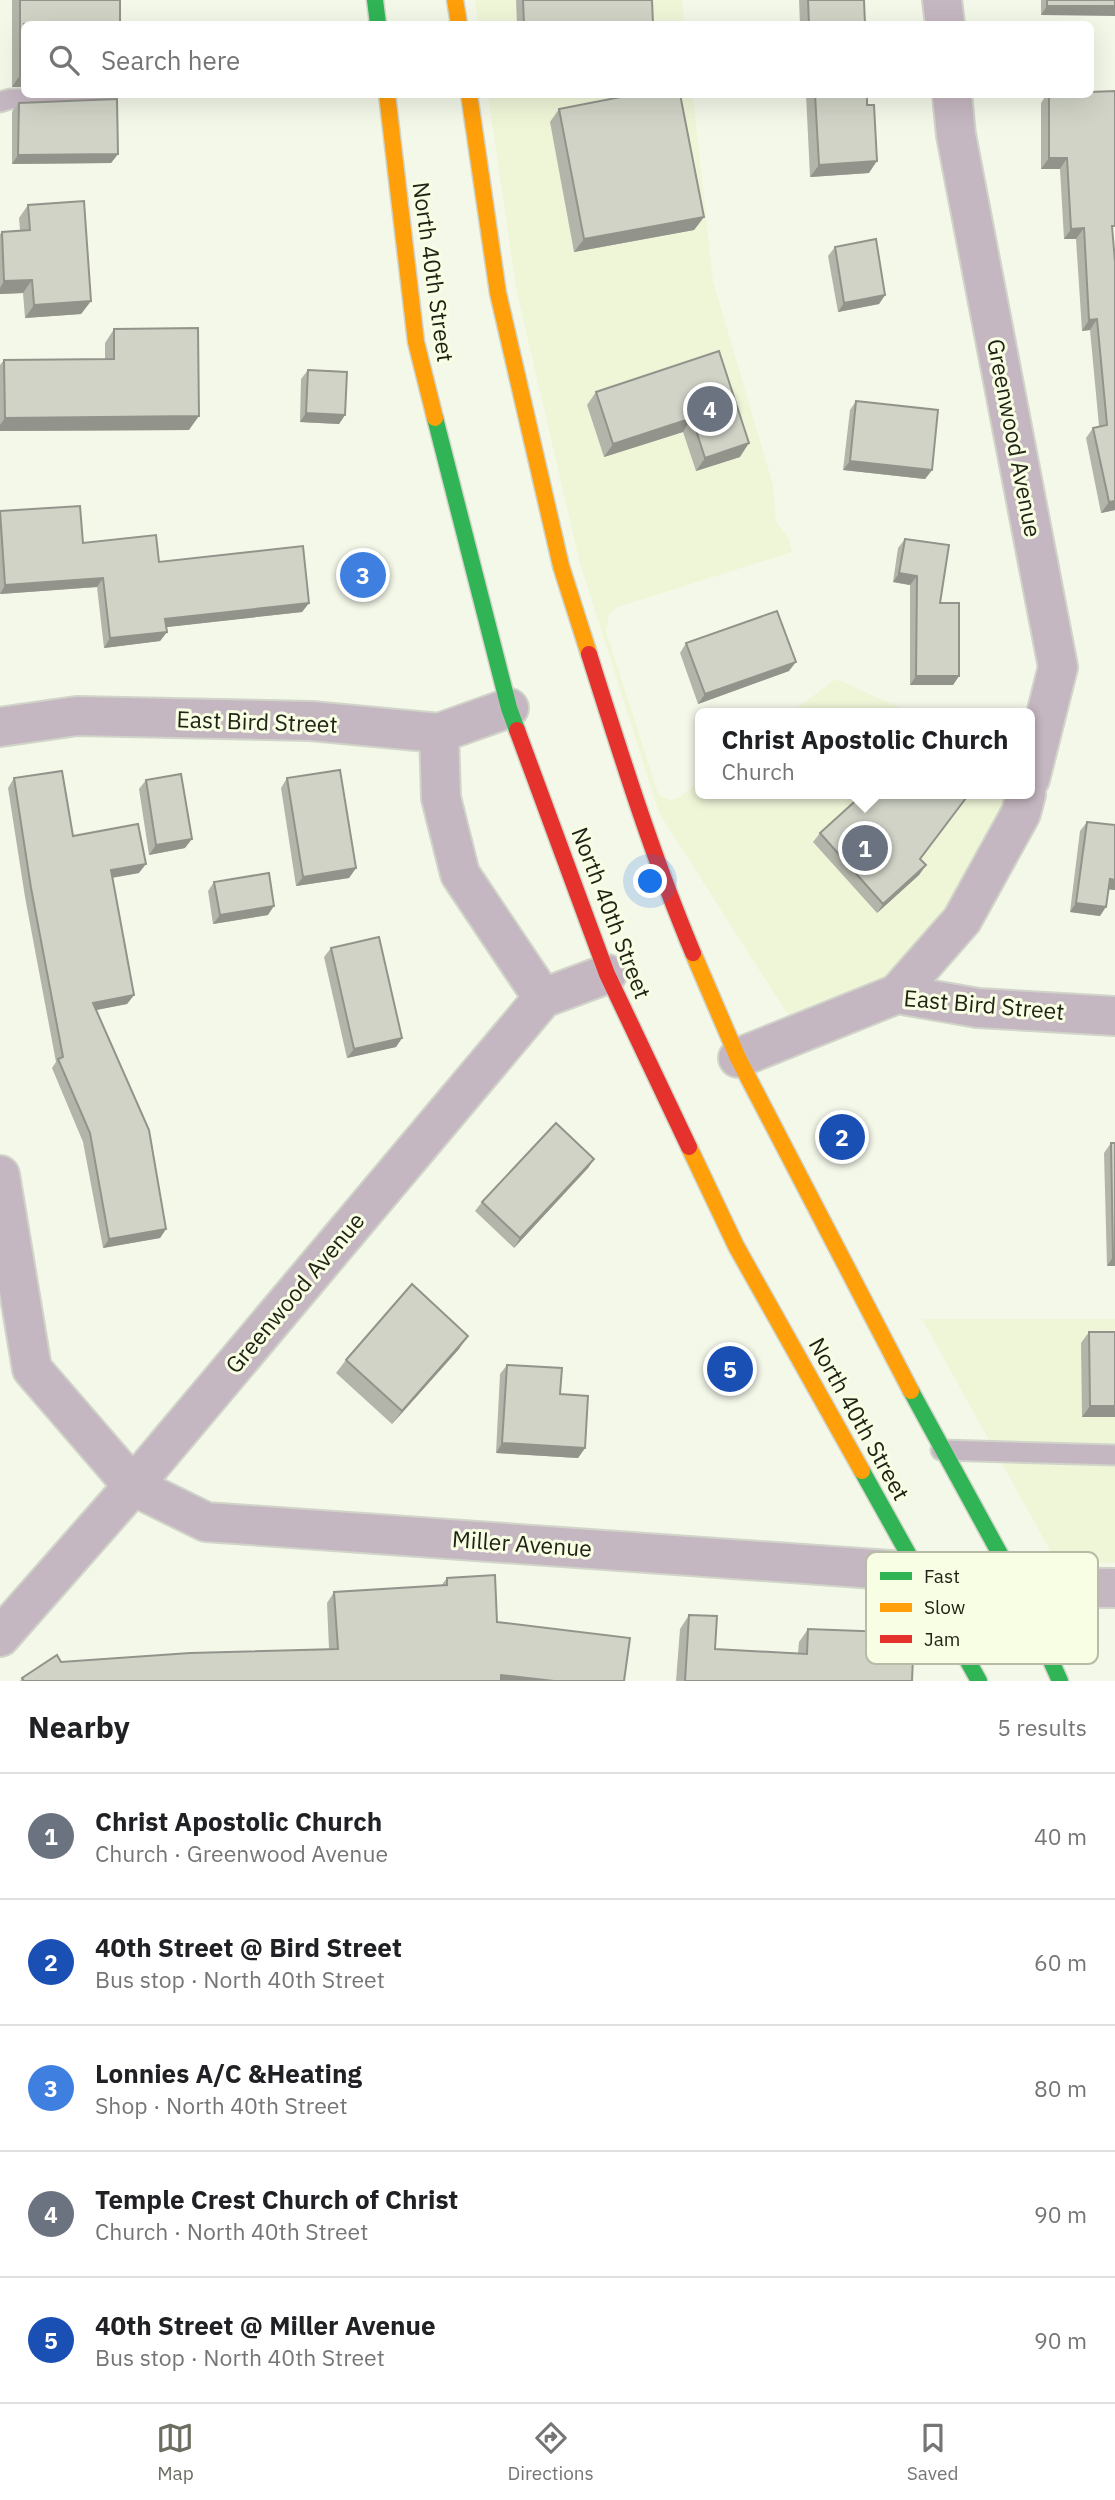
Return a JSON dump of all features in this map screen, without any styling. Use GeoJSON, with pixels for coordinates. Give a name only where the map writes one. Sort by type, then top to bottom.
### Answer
{"type":"FeatureCollection","features":[{"type":"Feature","properties":{"kind":"main road"},"geometry":{"type":"LineString","coordinates":[[375,0],[378,21]]}},
{"type":"Feature","properties":{"kind":"main road"},"geometry":{"type":"LineString","coordinates":[[455,0],[458,21]]}},
{"type":"Feature","properties":{"kind":"main road","name":"North 40th Street"},"geometry":{"type":"LineString","coordinates":[[387,98],[416,342],[509,709],[607,974],[736,1246],[907,1552]]}},
{"type":"Feature","properties":{"kind":"main road"},"geometry":{"type":"LineString","coordinates":[[470,98],[498,293],[561,566],[665,886],[738,1058],[941,1450],[998,1552]]}},
{"type":"Feature","properties":{"kind":"main road","name":"North 40th Street"},"geometry":{"type":"LineString","coordinates":[[969,1664],[979,1681]]}},
{"type":"Feature","properties":{"kind":"main road"},"geometry":{"type":"LineString","coordinates":[[1052,1664],[1060,1681]]}},
{"type":"Feature","properties":{"kind":"street"},"geometry":{"type":"LineString","coordinates":[[942,0],[945,21]]}},
{"type":"Feature","properties":{"kind":"street","name":"Greenwood Avenue"},"geometry":{"type":"LineString","coordinates":[[952,98],[956,135],[1058,667],[1035,759]]}},
{"type":"Feature","properties":{"kind":"street","name":"East Bird Street"},"geometry":{"type":"LineString","coordinates":[[0,727],[90,717],[312,721],[439,733],[509,709]]}},
{"type":"Feature","properties":{"kind":"street"},"geometry":{"type":"LineString","coordinates":[[439,733],[440,798],[460,874],[542,998]]}},
{"type":"Feature","properties":{"kind":"street"},"geometry":{"type":"LineString","coordinates":[[897,995],[962,920],[1021,813],[1025,799]]}},
{"type":"Feature","properties":{"kind":"street","name":"Greenwood Avenue"},"geometry":{"type":"LineString","coordinates":[[0,1637],[133,1486],[542,998],[607,974]]}},
{"type":"Feature","properties":{"kind":"street","name":"East Bird Street"},"geometry":{"type":"LineString","coordinates":[[738,1058],[897,995],[978,1009],[1115,1016]]}},
{"type":"Feature","properties":{"kind":"street"},"geometry":{"type":"LineString","coordinates":[[0,1175],[32,1369],[133,1486]]}},
{"type":"Feature","properties":{"kind":"street","name":"Miller Avenue"},"geometry":{"type":"LineString","coordinates":[[133,1486],[206,1522],[866,1568]]}},
{"type":"Feature","properties":{"kind":"lane"},"geometry":{"type":"LineString","coordinates":[[0,102],[10,99],[104,98]]}},
{"type":"Feature","properties":{"kind":"lane"},"geometry":{"type":"LineString","coordinates":[[941,1450],[1115,1455]]}},
{"type":"Feature","properties":{"kind":"shaded area"},"geometry":{"type":"Polygon","coordinates":[[[475,0],[682,0],[685,21],[478,21],[475,0]]]}},
{"type":"Feature","properties":{"kind":"shaded area"},"geometry":{"type":"Polygon","coordinates":[[[488,98],[693,98],[713,281],[773,485],[776,522],[788,537],[792,552],[618,607],[609,614],[606,631],[661,797],[671,800],[680,797],[695,785],[695,799],[1005,799],[946,907],[887,976],[788,1015],[659,813],[579,560],[516,288],[488,98]]]}},
{"type":"Feature","properties":{"kind":"shaded area"},"geometry":{"type":"Polygon","coordinates":[[[836,679],[901,708],[797,708],[836,679]]]}},
{"type":"Feature","properties":{"kind":"shaded area"},"geometry":{"type":"Polygon","coordinates":[[[922,1319],[1115,1319],[1115,1563],[1098,1563],[1098,1552],[1051,1552],[922,1319]]]}},
{"type":"Feature","properties":{"kind":"building"},"geometry":{"type":"Polygon","coordinates":[[[20,0],[120,0],[120,21],[21,21],[20,75],[20,0]]]}},
{"type":"Feature","properties":{"kind":"building"},"geometry":{"type":"Polygon","coordinates":[[[523,0],[652,0],[653,21],[524,21],[523,0]]]}},
{"type":"Feature","properties":{"kind":"building"},"geometry":{"type":"Polygon","coordinates":[[[808,0],[864,0],[865,21],[809,21],[808,0]]]}},
{"type":"Feature","properties":{"kind":"building"},"geometry":{"type":"Polygon","coordinates":[[[1047,0],[1115,0],[1115,6],[1047,6],[1047,0]]]}},
{"type":"Feature","properties":{"kind":"building"},"geometry":{"type":"Polygon","coordinates":[[[1115,91],[1115,226],[1112,226],[1115,262],[1115,501],[1109,502],[1093,428],[1107,425],[1097,319],[1089,320],[1084,228],[1071,229],[1067,158],[1049,158],[1049,98],[1094,98],[1094,92],[1115,91]]]}},
{"type":"Feature","properties":{"kind":"building"},"geometry":{"type":"Polygon","coordinates":[[[615,98],[681,98],[704,217],[584,239],[559,109],[615,98]]]}},
{"type":"Feature","properties":{"kind":"building"},"geometry":{"type":"Polygon","coordinates":[[[815,98],[867,98],[867,105],[874,105],[877,161],[819,165],[815,98]]]}},
{"type":"Feature","properties":{"kind":"building"},"geometry":{"type":"Polygon","coordinates":[[[117,99],[118,154],[18,155],[19,103],[117,99]]]}},
{"type":"Feature","properties":{"kind":"building"},"geometry":{"type":"Polygon","coordinates":[[[84,201],[91,301],[34,305],[32,280],[4,281],[2,232],[30,230],[28,205],[84,201]]]}},
{"type":"Feature","properties":{"kind":"building"},"geometry":{"type":"Polygon","coordinates":[[[876,239],[885,295],[844,303],[835,247],[876,239]]]}},
{"type":"Feature","properties":{"kind":"building"},"geometry":{"type":"Polygon","coordinates":[[[198,328],[199,416],[5,418],[4,360],[114,359],[114,329],[198,328]]]}},
{"type":"Feature","properties":{"kind":"building"},"geometry":{"type":"Polygon","coordinates":[[[719,351],[749,443],[705,458],[692,418],[613,444],[596,392],[719,351]]]}},
{"type":"Feature","properties":{"kind":"building"},"geometry":{"type":"Polygon","coordinates":[[[308,370],[347,372],[345,415],[306,413],[308,370]]]}},
{"type":"Feature","properties":{"kind":"building"},"geometry":{"type":"Polygon","coordinates":[[[856,401],[938,410],[932,470],[850,461],[856,401]]]}},
{"type":"Feature","properties":{"kind":"building"},"geometry":{"type":"Polygon","coordinates":[[[80,506],[83,543],[156,535],[159,562],[303,546],[309,603],[165,619],[167,632],[110,638],[103,578],[5,585],[0,511],[80,506]]]}},
{"type":"Feature","properties":{"kind":"building"},"geometry":{"type":"Polygon","coordinates":[[[905,539],[949,545],[940,603],[959,603],[959,676],[916,676],[917,576],[899,573],[905,539]]]}},
{"type":"Feature","properties":{"kind":"building"},"geometry":{"type":"Polygon","coordinates":[[[777,611],[796,662],[705,694],[686,643],[777,611]]]}},
{"type":"Feature","properties":{"kind":"building"},"geometry":{"type":"Polygon","coordinates":[[[340,770],[356,868],[303,877],[287,778],[340,770]]]}},
{"type":"Feature","properties":{"kind":"building"},"geometry":{"type":"Polygon","coordinates":[[[62,771],[73,836],[138,824],[146,864],[111,870],[134,995],[93,1003],[149,1130],[166,1229],[109,1239],[90,1133],[58,1059],[63,1057],[31,888],[14,778],[62,771]]]}},
{"type":"Feature","properties":{"kind":"building"},"geometry":{"type":"Polygon","coordinates":[[[181,774],[192,839],[156,845],[146,780],[181,774]]]}},
{"type":"Feature","properties":{"kind":"building"},"geometry":{"type":"Polygon","coordinates":[[[857,799],[965,799],[920,859],[926,865],[883,904],[820,833],[857,799]]]}},
{"type":"Feature","properties":{"kind":"building"},"geometry":{"type":"Polygon","coordinates":[[[1087,822],[1115,825],[1115,880],[1110,879],[1106,907],[1076,903],[1087,822]]]}},
{"type":"Feature","properties":{"kind":"building"},"geometry":{"type":"Polygon","coordinates":[[[269,873],[274,906],[220,915],[214,882],[269,873]]]}},
{"type":"Feature","properties":{"kind":"building"},"geometry":{"type":"Polygon","coordinates":[[[379,937],[402,1038],[354,1049],[331,948],[379,937]]]}},
{"type":"Feature","properties":{"kind":"building"},"geometry":{"type":"Polygon","coordinates":[[[556,1123],[594,1159],[520,1238],[482,1202],[556,1123]]]}},
{"type":"Feature","properties":{"kind":"building"},"geometry":{"type":"Polygon","coordinates":[[[1111,1143],[1115,1143],[1115,1257],[1113,1257],[1111,1143]]]}},
{"type":"Feature","properties":{"kind":"building"},"geometry":{"type":"Polygon","coordinates":[[[412,1284],[468,1336],[402,1411],[346,1360],[412,1284]]]}},
{"type":"Feature","properties":{"kind":"building"},"geometry":{"type":"Polygon","coordinates":[[[1089,1332],[1115,1332],[1115,1406],[1090,1406],[1089,1332]]]}},
{"type":"Feature","properties":{"kind":"building"},"geometry":{"type":"Polygon","coordinates":[[[507,1365],[562,1368],[560,1394],[588,1396],[585,1448],[502,1443],[507,1365]]]}},
{"type":"Feature","properties":{"kind":"building"},"geometry":{"type":"Polygon","coordinates":[[[495,1575],[497,1622],[630,1638],[624,1681],[554,1681],[501,1675],[501,1681],[24,1681],[22,1678],[57,1655],[61,1662],[190,1653],[338,1649],[334,1592],[447,1585],[447,1578],[495,1575]]]}},
{"type":"Feature","properties":{"kind":"building"},"geometry":{"type":"Polygon","coordinates":[[[689,1615],[717,1616],[715,1649],[807,1654],[808,1629],[866,1631],[866,1664],[913,1664],[912,1681],[685,1681],[689,1615]]]}},
{"type":"Feature","properties":{"kind":"traffic: fast"},"geometry":{"type":"LineString","coordinates":[[375,0],[378,21]]}},
{"type":"Feature","properties":{"kind":"traffic: fast"},"geometry":{"type":"LineString","coordinates":[[435,418],[509,708],[517,730]]}},
{"type":"Feature","properties":{"kind":"traffic: fast"},"geometry":{"type":"LineString","coordinates":[[911,1391],[999,1552]]}},
{"type":"Feature","properties":{"kind":"traffic: fast"},"geometry":{"type":"LineString","coordinates":[[862,1471],[907,1552]]}},
{"type":"Feature","properties":{"kind":"traffic: fast"},"geometry":{"type":"LineString","coordinates":[[970,1664],[979,1681]]}},
{"type":"Feature","properties":{"kind":"traffic: fast"},"geometry":{"type":"LineString","coordinates":[[1052,1664],[1060,1681]]}},
{"type":"Feature","properties":{"kind":"traffic: slow"},"geometry":{"type":"LineString","coordinates":[[455,0],[458,21]]}},
{"type":"Feature","properties":{"kind":"traffic: slow"},"geometry":{"type":"LineString","coordinates":[[387,98],[416,342],[435,418]]}},
{"type":"Feature","properties":{"kind":"traffic: slow"},"geometry":{"type":"LineString","coordinates":[[470,98],[498,293],[561,566],[589,654]]}},
{"type":"Feature","properties":{"kind":"traffic: slow"},"geometry":{"type":"LineString","coordinates":[[693,953],[738,1058],[911,1391]]}},
{"type":"Feature","properties":{"kind":"traffic: slow"},"geometry":{"type":"LineString","coordinates":[[689,1147],[736,1246],[862,1471]]}},
{"type":"Feature","properties":{"kind":"traffic: jam"},"geometry":{"type":"LineString","coordinates":[[589,654],[651,842],[693,953]]}},
{"type":"Feature","properties":{"kind":"traffic: jam"},"geometry":{"type":"LineString","coordinates":[[517,730],[607,974],[689,1147]]}},
{"type":"Feature","properties":{"kind":"place","name":"Temple Crest Church of Christ"},"geometry":{"type":"Point","coordinates":[710,409]}},
{"type":"Feature","properties":{"kind":"place","name":"Lonnies A/C &Heating"},"geometry":{"type":"Point","coordinates":[363,575]}},
{"type":"Feature","properties":{"kind":"place","name":"Christ Apostolic Church"},"geometry":{"type":"Point","coordinates":[865,848]}},
{"type":"Feature","properties":{"kind":"place","name":"40th Street @ Bird Street"},"geometry":{"type":"Point","coordinates":[842,1137]}},
{"type":"Feature","properties":{"kind":"place","name":"40th Street @ Miller Avenue"},"geometry":{"type":"Point","coordinates":[730,1369]}}]}
